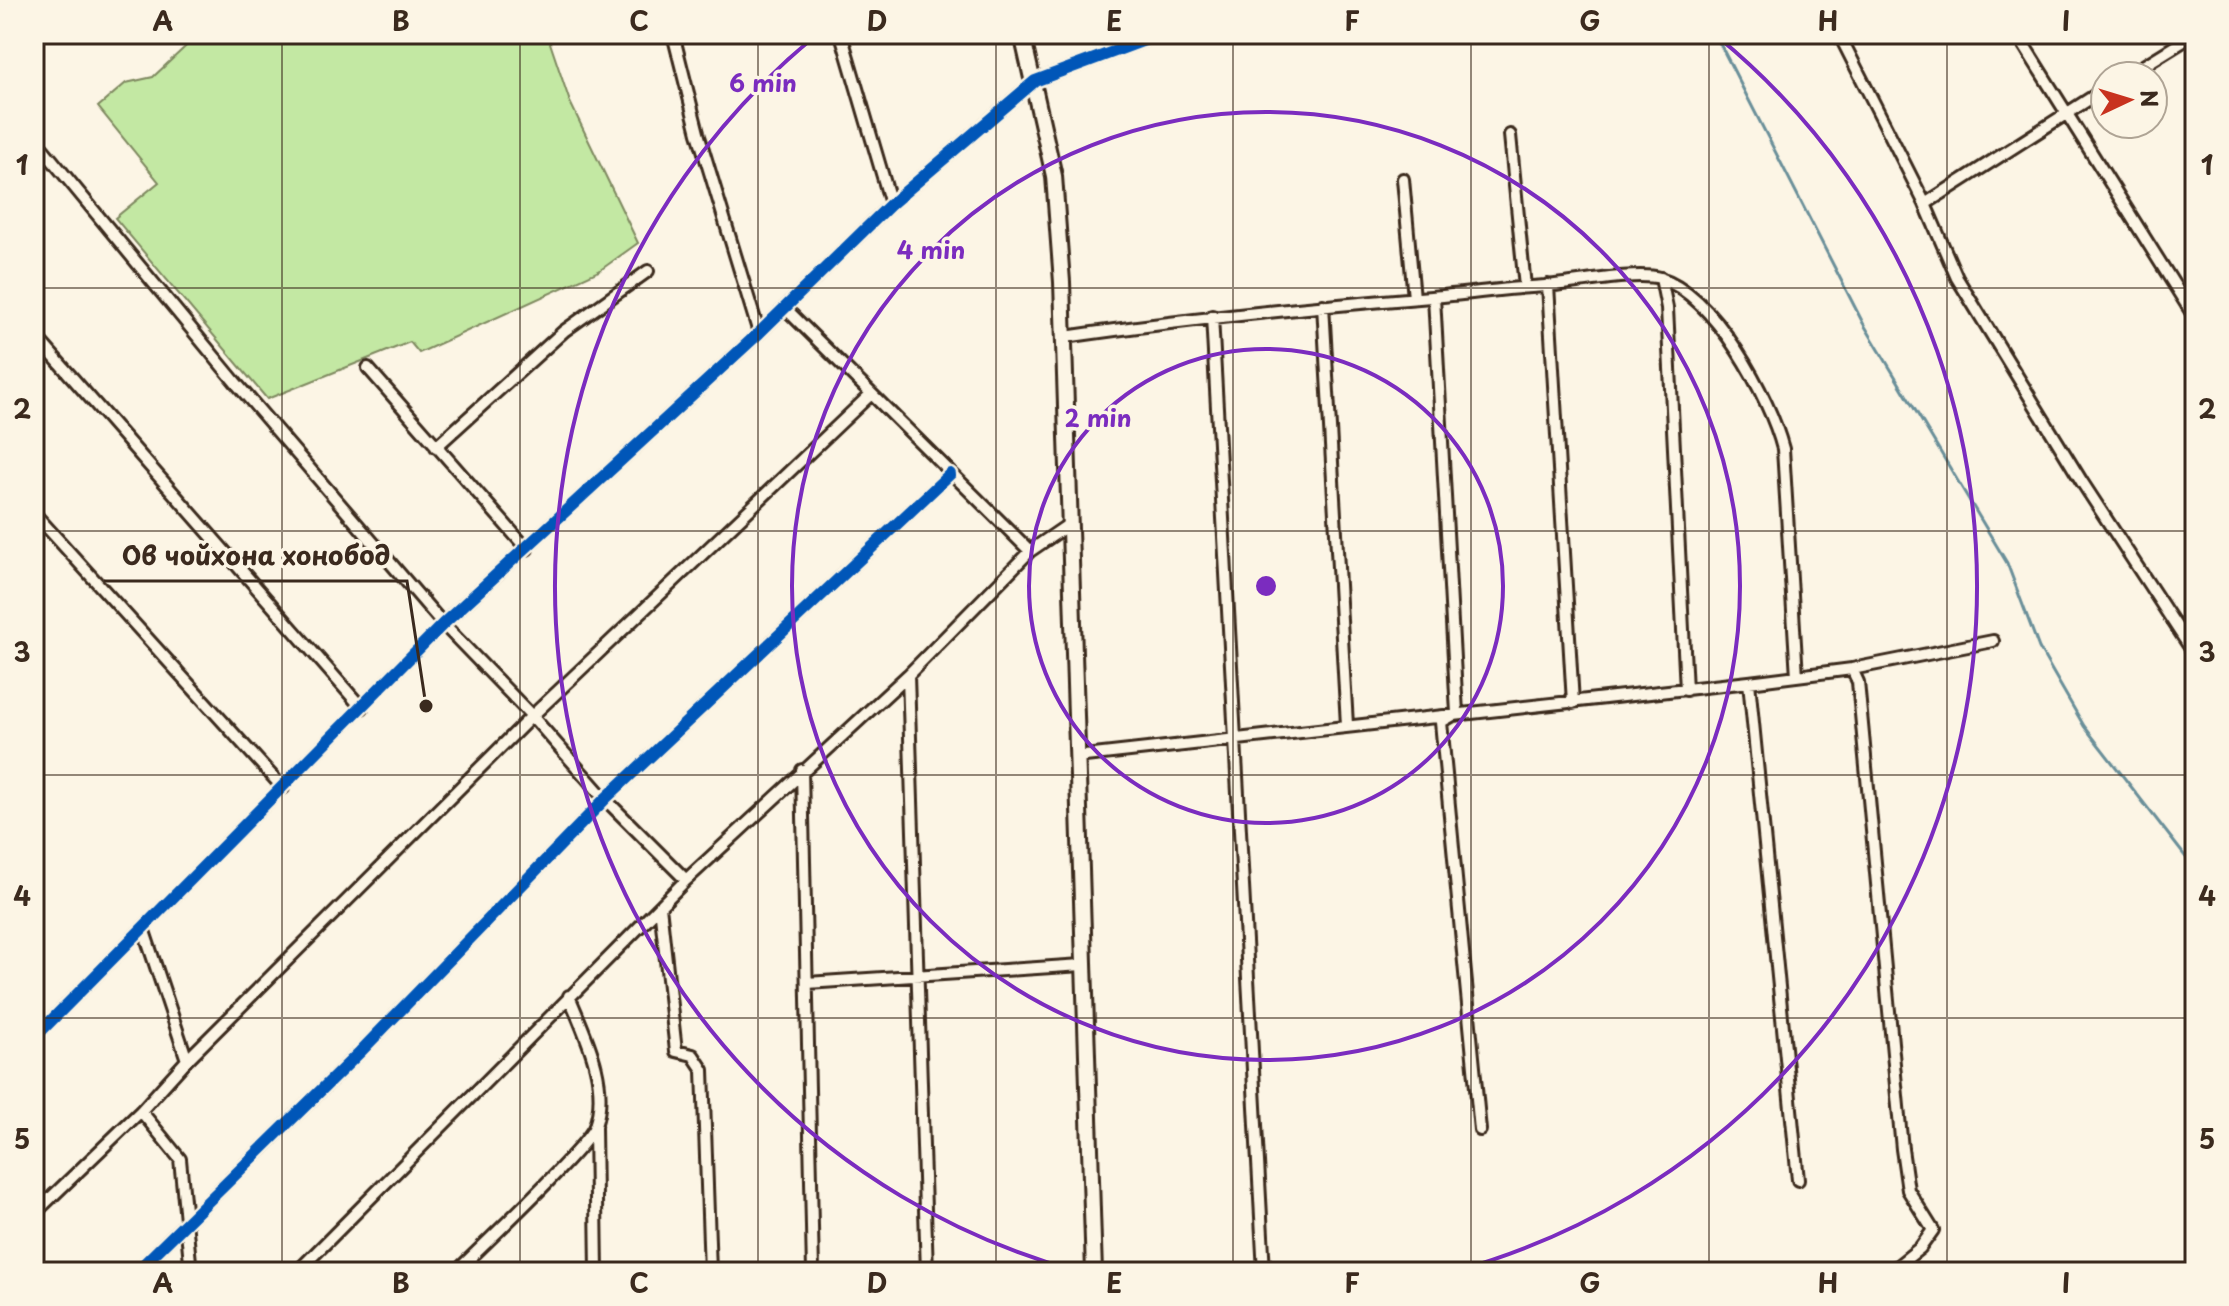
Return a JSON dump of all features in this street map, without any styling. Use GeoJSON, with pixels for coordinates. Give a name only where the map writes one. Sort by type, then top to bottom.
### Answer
{"type":"FeatureCollection","features":[{"type":"Feature","properties":{"kind":"main road"},"geometry":{"type":"LineString","coordinates":[[1022,34],[1054,176],[1065,337],[1068,525],[1094,1272]]}},
{"type":"Feature","properties":{"kind":"street"},"geometry":{"type":"LineString","coordinates":[[673,34],[698,133],[759,333]]}},
{"type":"Feature","properties":{"kind":"street"},"geometry":{"type":"LineString","coordinates":[[841,34],[891,204]]}},
{"type":"Feature","properties":{"kind":"street"},"geometry":{"type":"LineString","coordinates":[[34,1038],[443,624],[759,333],[891,204],[1035,81],[1161,34]]}},
{"type":"Feature","properties":{"kind":"street"},"geometry":{"type":"LineString","coordinates":[[1839,34],[1925,204],[1957,278],[2082,482],[2195,655]]}},
{"type":"Feature","properties":{"kind":"street"},"geometry":{"type":"LineString","coordinates":[[2017,34],[2195,318]]}},
{"type":"Feature","properties":{"kind":"street"},"geometry":{"type":"LineString","coordinates":[[2154,60],[2194,37]]}},
{"type":"Feature","properties":{"kind":"street"},"geometry":{"type":"LineString","coordinates":[[1925,204],[2089,99]]}},
{"type":"Feature","properties":{"kind":"street"},"geometry":{"type":"LineString","coordinates":[[1510,135],[1525,287]]}},
{"type":"Feature","properties":{"kind":"street"},"geometry":{"type":"LineString","coordinates":[[34,138],[236,383],[443,624],[532,716],[605,799],[686,880]]}},
{"type":"Feature","properties":{"kind":"street"},"geometry":{"type":"LineString","coordinates":[[1403,179],[1414,298]]}},
{"type":"Feature","properties":{"kind":"street"},"geometry":{"type":"LineString","coordinates":[[436,447],[564,331],[648,271]]}},
{"type":"Feature","properties":{"kind":"street"},"geometry":{"type":"LineString","coordinates":[[1065,337],[1212,316],[1525,287],[1661,278],[1674,284],[1708,314],[1743,356],[1776,422],[1783,449],[1797,676]]}},
{"type":"Feature","properties":{"kind":"street"},"geometry":{"type":"LineString","coordinates":[[1661,278],[1667,308],[1686,690]]}},
{"type":"Feature","properties":{"kind":"street"},"geometry":{"type":"LineString","coordinates":[[1548,285],[1573,703]]}},
{"type":"Feature","properties":{"kind":"street"},"geometry":{"type":"LineString","coordinates":[[1434,297],[1457,713]]}},
{"type":"Feature","properties":{"kind":"street"},"geometry":{"type":"LineString","coordinates":[[1323,305],[1347,725]]}},
{"type":"Feature","properties":{"kind":"street"},"geometry":{"type":"LineString","coordinates":[[785,308],[1030,551]]}},
{"type":"Feature","properties":{"kind":"street"},"geometry":{"type":"LineString","coordinates":[[1212,316],[1232,739],[1264,1272]]}},
{"type":"Feature","properties":{"kind":"street"},"geometry":{"type":"LineString","coordinates":[[34,334],[362,708]]}},
{"type":"Feature","properties":{"kind":"street"},"geometry":{"type":"LineString","coordinates":[[368,368],[527,549]]}},
{"type":"Feature","properties":{"kind":"street"},"geometry":{"type":"LineString","coordinates":[[34,1214],[141,1111],[187,1060],[532,716],[870,395]]}},
{"type":"Feature","properties":{"kind":"street"},"geometry":{"type":"LineString","coordinates":[[136,1272],[360,1052],[605,799],[950,474]]}},
{"type":"Feature","properties":{"kind":"street"},"geometry":{"type":"LineString","coordinates":[[34,513],[283,788]]}},
{"type":"Feature","properties":{"kind":"street"},"geometry":{"type":"LineString","coordinates":[[297,1272],[686,880],[908,675],[1030,551],[1068,525]]}},
{"type":"Feature","properties":{"kind":"street"},"geometry":{"type":"LineString","coordinates":[[1076,757],[1797,676],[1852,669],[1993,641]]}},
{"type":"Feature","properties":{"kind":"street"},"geometry":{"type":"LineString","coordinates":[[1852,669],[1858,682],[1902,1149],[1908,1190],[1933,1230],[1920,1248],[1890,1272]]}},
{"type":"Feature","properties":{"kind":"street"},"geometry":{"type":"LineString","coordinates":[[908,675],[927,1272]]}},
{"type":"Feature","properties":{"kind":"street"},"geometry":{"type":"LineString","coordinates":[[1749,682],[1798,1180]]}},
{"type":"Feature","properties":{"kind":"street"},"geometry":{"type":"LineString","coordinates":[[1457,713],[1441,722],[1480,1130]]}},
{"type":"Feature","properties":{"kind":"street"},"geometry":{"type":"LineString","coordinates":[[802,770],[813,1272]]}},
{"type":"Feature","properties":{"kind":"street"},"geometry":{"type":"LineString","coordinates":[[660,906],[676,1051],[693,1055],[703,1070],[710,1272]]}},
{"type":"Feature","properties":{"kind":"street"},"geometry":{"type":"LineString","coordinates":[[143,928],[187,1060]]}},
{"type":"Feature","properties":{"kind":"street"},"geometry":{"type":"LineString","coordinates":[[807,983],[1082,965]]}},
{"type":"Feature","properties":{"kind":"street"},"geometry":{"type":"LineString","coordinates":[[569,996],[594,1055],[598,1094],[595,1127],[597,1272]]}},
{"type":"Feature","properties":{"kind":"street"},"geometry":{"type":"LineString","coordinates":[[141,1111],[180,1159],[191,1272]]}},
{"type":"Feature","properties":{"kind":"street"},"geometry":{"type":"LineString","coordinates":[[456,1272],[595,1127]]}},
{"type":"Feature","properties":{"kind":"green space"},"geometry":{"type":"Polygon","coordinates":[[[199,34],[547,34],[570,102],[638,243],[599,271],[419,353],[410,342],[267,399],[115,218],[159,182],[98,107],[126,83],[153,77],[199,34]]]}},
{"type":"Feature","properties":{"kind":"waterway"},"geometry":{"type":"LineString","coordinates":[[1715,34],[1863,323],[2007,563],[2039,648],[2084,726],[2195,869]]}},
{"type":"Feature","properties":{"kind":"cycle path"},"geometry":{"type":"LineString","coordinates":[[34,1038],[443,624],[759,333],[891,204],[1035,81],[1161,34]]}},
{"type":"Feature","properties":{"kind":"cycle path"},"geometry":{"type":"LineString","coordinates":[[136,1272],[360,1052],[605,799],[950,474]]}},
{"type":"Feature","properties":{"kind":"place","name":"Ов чойхона хонобод"},"geometry":{"type":"Point","coordinates":[426,706]}}]}
